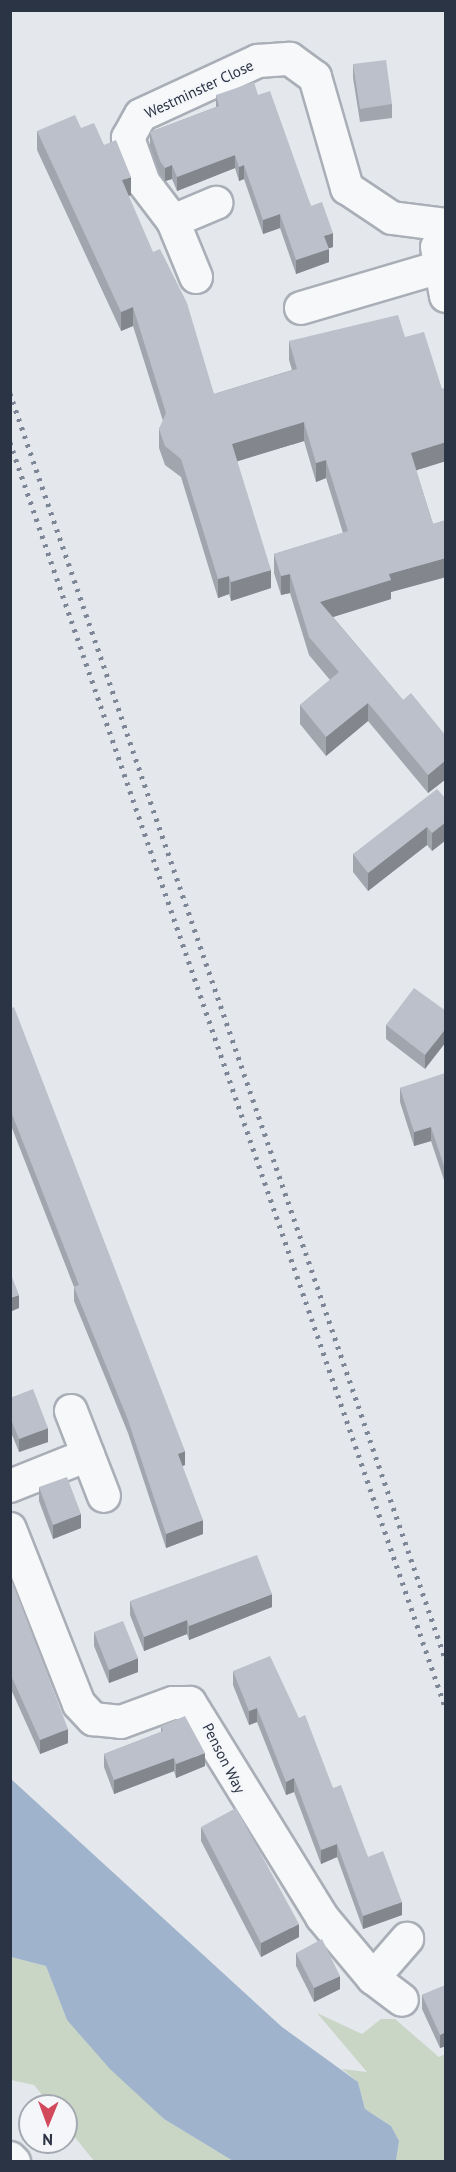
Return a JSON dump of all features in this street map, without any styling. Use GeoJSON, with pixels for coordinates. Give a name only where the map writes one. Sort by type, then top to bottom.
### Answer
{"type":"FeatureCollection","features":[{"type":"Feature","properties":{"kind":"street","name":"Westminster Close"},"geometry":{"type":"LineString","coordinates":[[196,277],[173,221],[144,183],[128,138],[132,127],[141,115],[275,58],[290,58],[315,77],[347,188],[393,218],[441,225]]}},
{"type":"Feature","properties":{"kind":"street"},"geometry":{"type":"LineString","coordinates":[[173,221],[216,203]]}},
{"type":"Feature","properties":{"kind":"street"},"geometry":{"type":"LineString","coordinates":[[301,308],[441,282],[441,225]]}},
{"type":"Feature","properties":{"kind":"street"},"geometry":{"type":"LineString","coordinates":[[71,1411],[104,1496]]}},
{"type":"Feature","properties":{"kind":"street"},"geometry":{"type":"LineString","coordinates":[[10,1486],[88,1455]]}},
{"type":"Feature","properties":{"kind":"street","name":"Penson Way"},"geometry":{"type":"LineString","coordinates":[[10,1529],[79,1704],[93,1719],[121,1722],[173,1703],[190,1703],[322,1917],[373,1978],[402,2000]]}},
{"type":"Feature","properties":{"kind":"street"},"geometry":{"type":"LineString","coordinates":[[373,1978],[407,1939]]}},
{"type":"Feature","properties":{"kind":"street"},"geometry":{"type":"LineString","coordinates":[[10,2158],[14,2162]]}},
{"type":"Feature","properties":{"kind":"green space"},"geometry":{"type":"Polygon","coordinates":[[[11,1957],[46,1966],[67,2020],[164,2119],[233,2161],[94,2161],[78,2141],[78,2094],[41,2094],[34,2085],[11,2080],[11,1957]]]}},
{"type":"Feature","properties":{"kind":"green space"},"geometry":{"type":"Polygon","coordinates":[[[317,2013],[362,2034],[381,2019],[395,2019],[439,2057],[445,2054],[445,2161],[394,2161],[391,2126],[365,2109],[358,2082],[342,2069],[367,2072],[317,2013]]]}},
{"type":"Feature","properties":{"kind":"water"},"geometry":{"type":"Polygon","coordinates":[[[11,1779],[282,2027],[358,2082],[365,2109],[391,2126],[399,2141],[396,2160],[233,2161],[164,2119],[110,2069],[67,2020],[46,1966],[11,1957],[11,1779]]]}},
{"type":"Feature","properties":{"kind":"building"},"geometry":{"type":"Polygon","coordinates":[[[386,60],[392,104],[360,109],[353,64],[386,60]]]}},
{"type":"Feature","properties":{"kind":"building"},"geometry":{"type":"Polygon","coordinates":[[[254,82],[258,95],[270,91],[311,206],[322,202],[333,233],[324,236],[329,249],[296,260],[280,214],[263,220],[244,165],[239,167],[235,155],[177,177],[172,165],[165,168],[160,161],[150,132],[219,106],[216,95],[254,82]]]}},
{"type":"Feature","properties":{"kind":"building"},"geometry":{"type":"Polygon","coordinates":[[[75,115],[81,128],[94,123],[104,145],[116,140],[131,177],[122,180],[153,252],[160,249],[187,303],[214,394],[297,369],[289,341],[398,315],[405,337],[424,332],[442,389],[446,388],[446,442],[411,453],[433,524],[446,520],[446,558],[389,574],[391,580],[320,602],[403,700],[411,693],[446,736],[446,760],[428,775],[368,703],[326,737],[300,705],[339,672],[309,637],[290,574],[281,576],[274,554],[348,531],[326,460],[316,463],[304,422],[232,444],[271,570],[231,582],[229,576],[218,579],[181,459],[165,446],[159,429],[166,413],[133,307],[121,312],[37,131],[75,115]]]}},
{"type":"Feature","properties":{"kind":"building"},"geometry":{"type":"Polygon","coordinates":[[[437,789],[446,799],[446,822],[432,833],[427,827],[368,873],[353,854],[437,789]]]}},
{"type":"Feature","properties":{"kind":"building"},"geometry":{"type":"Polygon","coordinates":[[[414,988],[446,1011],[446,1028],[425,1055],[386,1025],[414,988]]]}},
{"type":"Feature","properties":{"kind":"building"},"geometry":{"type":"Polygon","coordinates":[[[14,1007],[185,1451],[178,1454],[203,1520],[166,1534],[128,1420],[74,1287],[79,1285],[10,1109],[10,1009],[14,1007]]]}},
{"type":"Feature","properties":{"kind":"building"},"geometry":{"type":"Polygon","coordinates":[[[445,1073],[446,1172],[431,1127],[414,1132],[400,1088],[445,1073]]]}},
{"type":"Feature","properties":{"kind":"building"},"geometry":{"type":"Polygon","coordinates":[[[10,1272],[19,1295],[10,1298],[10,1272]]]}},
{"type":"Feature","properties":{"kind":"building"},"geometry":{"type":"Polygon","coordinates":[[[33,1389],[48,1428],[19,1439],[10,1417],[10,1398],[33,1389]]]}},
{"type":"Feature","properties":{"kind":"building"},"geometry":{"type":"Polygon","coordinates":[[[67,1477],[81,1514],[53,1525],[39,1487],[67,1477]]]}},
{"type":"Feature","properties":{"kind":"building"},"geometry":{"type":"Polygon","coordinates":[[[257,1555],[272,1594],[189,1626],[187,1620],[144,1637],[130,1601],[257,1555]]]}},
{"type":"Feature","properties":{"kind":"building"},"geometry":{"type":"Polygon","coordinates":[[[10,1576],[68,1729],[40,1740],[10,1673],[10,1576]]]}},
{"type":"Feature","properties":{"kind":"building"},"geometry":{"type":"Polygon","coordinates":[[[123,1621],[138,1658],[109,1670],[94,1632],[123,1621]]]}},
{"type":"Feature","properties":{"kind":"building"},"geometry":{"type":"Polygon","coordinates":[[[270,1656],[299,1718],[305,1715],[333,1788],[341,1785],[368,1857],[383,1851],[402,1902],[363,1916],[337,1844],[321,1850],[294,1778],[286,1782],[257,1708],[249,1711],[233,1671],[270,1656]]]}},
{"type":"Feature","properties":{"kind":"building"},"geometry":{"type":"Polygon","coordinates":[[[185,1716],[205,1753],[176,1764],[174,1758],[114,1780],[104,1754],[163,1731],[161,1726],[185,1716]]]}},
{"type":"Feature","properties":{"kind":"building"},"geometry":{"type":"Polygon","coordinates":[[[236,1808],[299,1924],[261,1943],[201,1827],[236,1808]]]}},
{"type":"Feature","properties":{"kind":"building"},"geometry":{"type":"Polygon","coordinates":[[[322,1939],[340,1976],[314,1988],[296,1953],[322,1939]]]}},
{"type":"Feature","properties":{"kind":"building"},"geometry":{"type":"Polygon","coordinates":[[[446,1985],[446,2032],[440,2035],[422,1995],[446,1985]]]}},
{"type":"Feature","properties":{"kind":"railway"},"geometry":{"type":"LineString","coordinates":[[10,393],[446,1661]]}},
{"type":"Feature","properties":{"kind":"railway"},"geometry":{"type":"LineString","coordinates":[[10,442],[446,1709]]}}]}
